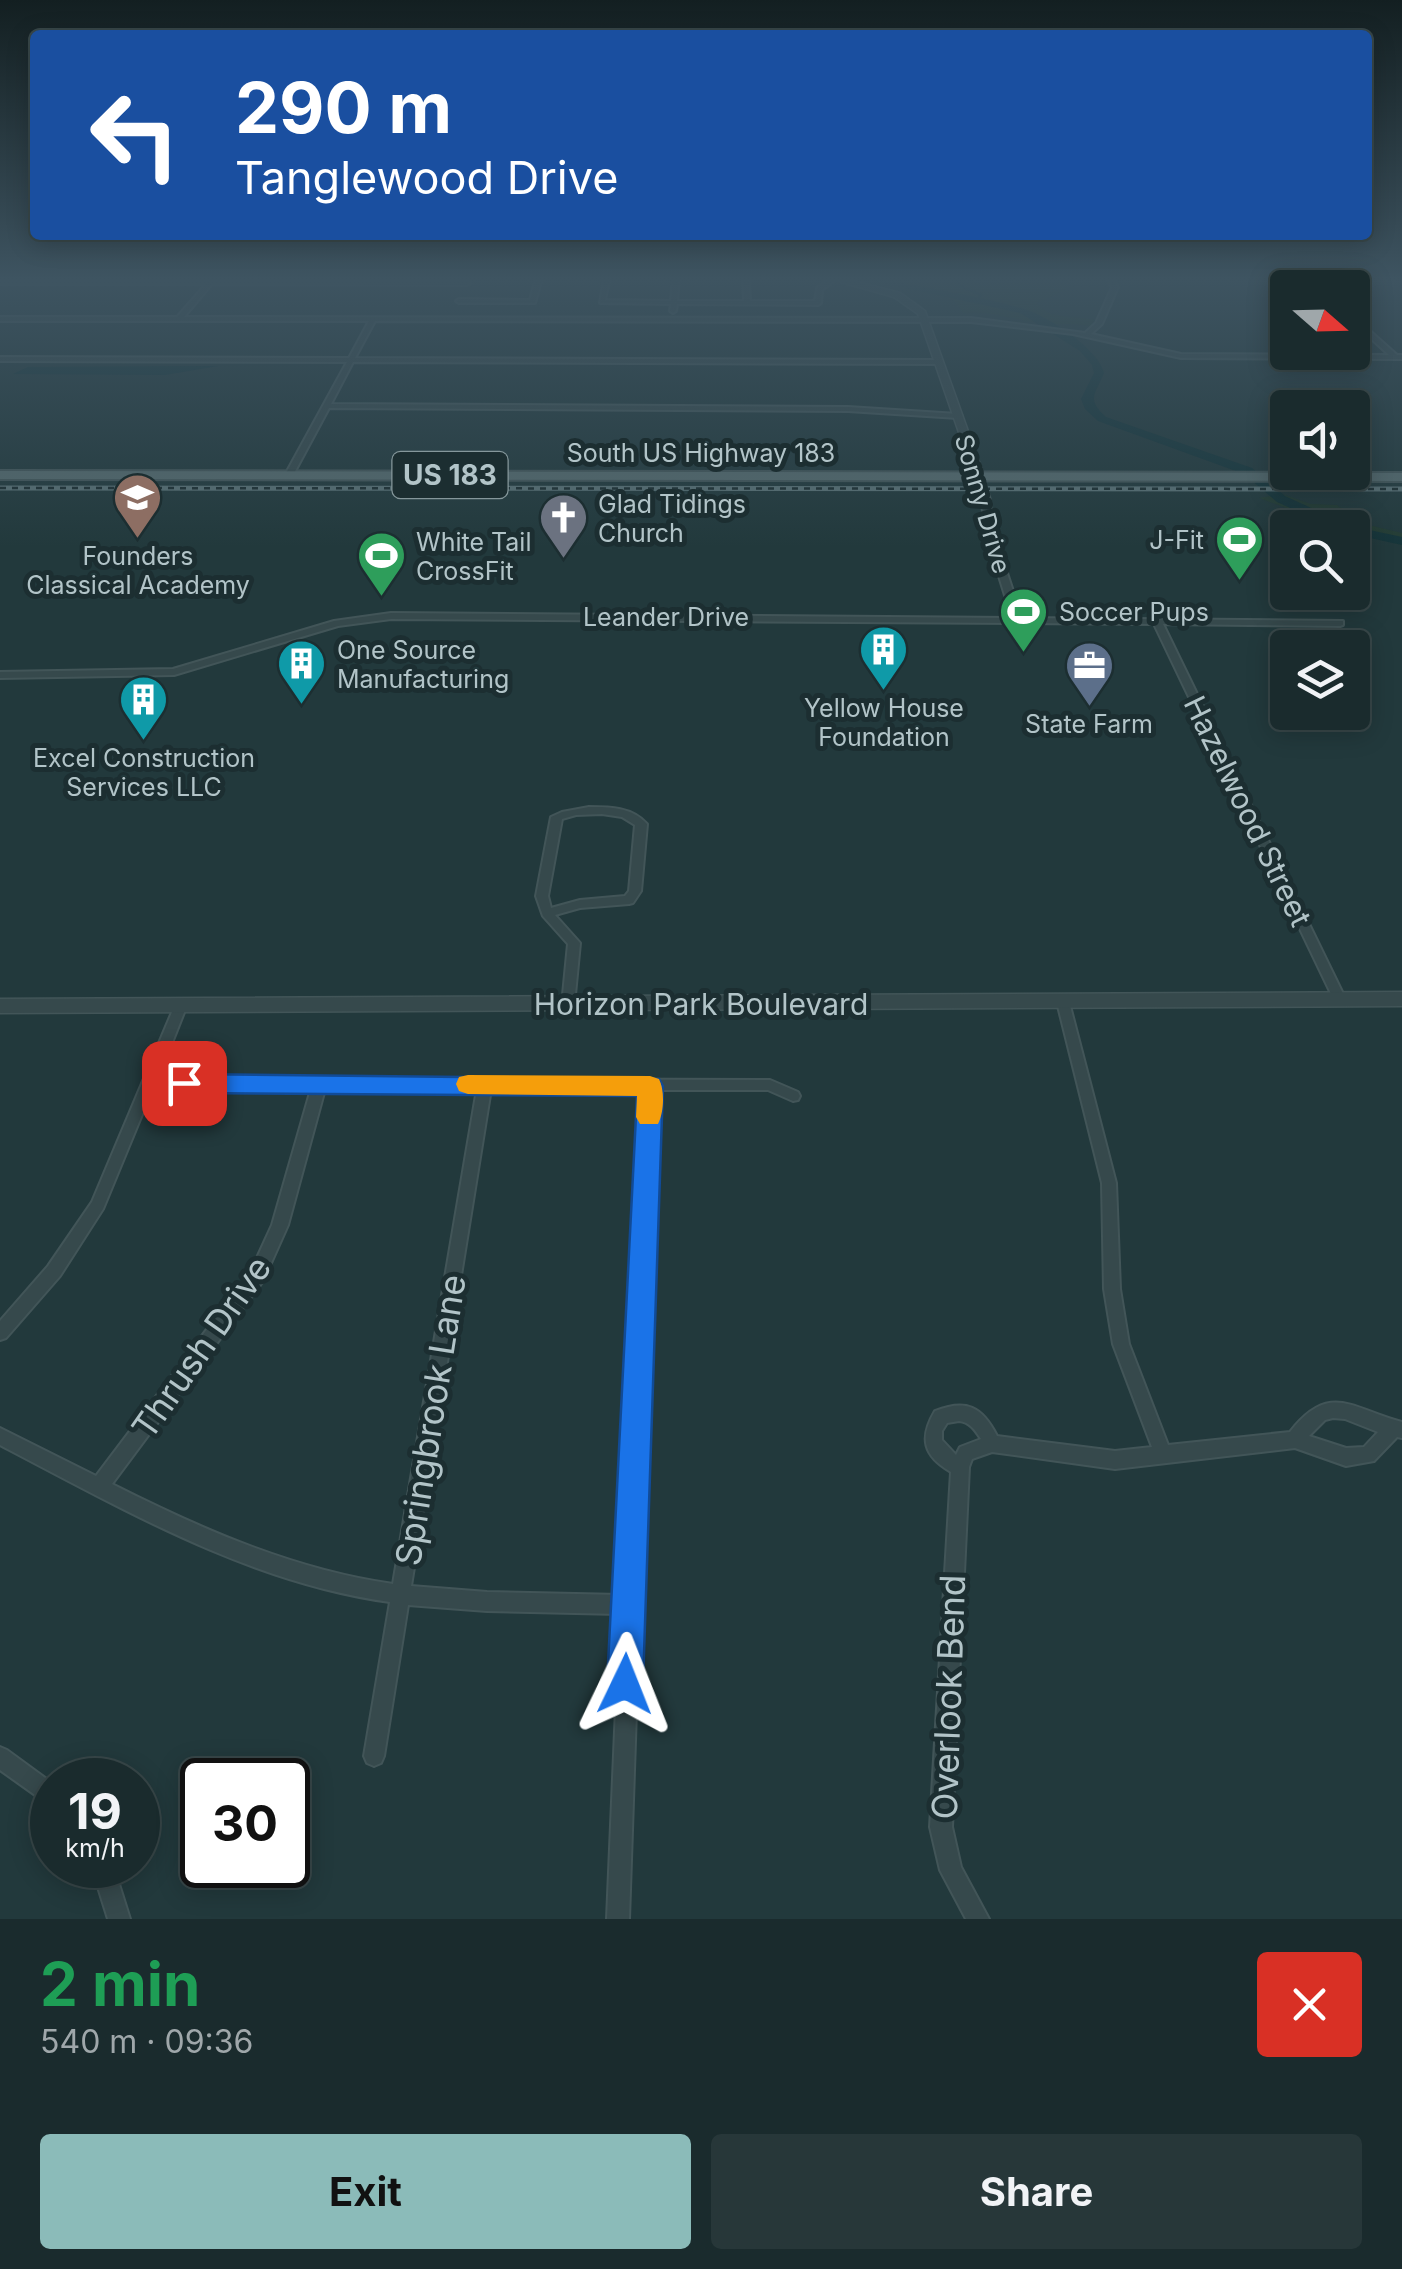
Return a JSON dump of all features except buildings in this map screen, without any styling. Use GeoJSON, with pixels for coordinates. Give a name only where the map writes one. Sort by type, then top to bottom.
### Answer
{"type":"FeatureCollection","features":[{"type":"Feature","properties":{"kind":"main road","name":"South US Highway 183"},"geometry":{"type":"LineString","coordinates":[[0,474],[1402,477]]}},
{"type":"Feature","properties":{"kind":"street"},"geometry":{"type":"LineString","coordinates":[[289,475],[348,368]]}},
{"type":"Feature","properties":{"kind":"street","name":"Sonny Drive"},"geometry":{"type":"LineString","coordinates":[[941,368],[986,500],[988,528],[1018,618]]}},
{"type":"Feature","properties":{"kind":"street"},"geometry":{"type":"LineString","coordinates":[[326,406],[848,408],[958,416]]}},
{"type":"Feature","properties":{"kind":"street","name":"Leander Drive"},"geometry":{"type":"LineString","coordinates":[[0,676],[174,672],[335,624],[380,617],[1340,623]]}},
{"type":"Feature","properties":{"kind":"street","name":"Hazelwood Street"},"geometry":{"type":"LineString","coordinates":[[1157,621],[1340,1000]]}},
{"type":"Feature","properties":{"kind":"street"},"geometry":{"type":"LineString","coordinates":[[547,913],[580,904],[629,900],[635,891],[641,824],[637,816],[627,812],[568,812],[557,817],[542,896],[547,913],[574,942],[568,1004]]}},
{"type":"Feature","properties":{"kind":"street","name":"Horizon Park Boulevard"},"geometry":{"type":"LineString","coordinates":[[0,1006],[1402,999]]}},
{"type":"Feature","properties":{"kind":"street"},"geometry":{"type":"LineString","coordinates":[[1064,1002],[1109,1182],[1112,1288],[1121,1344],[1163,1454]]}},
{"type":"Feature","properties":{"kind":"street"},"geometry":{"type":"LineString","coordinates":[[0,1333],[54,1271],[98,1205],[181,1005]]}},
{"type":"Feature","properties":{"kind":"street"},"geometry":{"type":"LineString","coordinates":[[150,1083],[770,1084],[793,1096]]}},
{"type":"Feature","properties":{"kind":"street","name":"Thrush Drive"},"geometry":{"type":"LineString","coordinates":[[100,1487],[257,1276],[280,1225],[319,1084]]}},
{"type":"Feature","properties":{"kind":"street","name":"Springbrook Lane"},"geometry":{"type":"LineString","coordinates":[[374,1756],[485,1084]]}},
{"type":"Feature","properties":{"kind":"street"},"geometry":{"type":"LineString","coordinates":[[618,1919],[650,1086]]}},
{"type":"Feature","properties":{"kind":"street"},"geometry":{"type":"LineString","coordinates":[[992,1444],[976,1417],[965,1412],[940,1418],[934,1429],[933,1442],[946,1459],[960,1466],[966,1453],[992,1444],[1115,1460],[1296,1440],[1346,1457],[1368,1455],[1398,1429],[1336,1408],[1318,1413],[1296,1440]]}},
{"type":"Feature","properties":{"kind":"street"},"geometry":{"type":"LineString","coordinates":[[0,1436],[198,1536],[260,1560],[347,1585],[482,1601],[628,1605]]}},
{"type":"Feature","properties":{"kind":"street","name":"Overlook Bend"},"geometry":{"type":"LineString","coordinates":[[960,1466],[941,1827],[950,1870],[978,1919]]}},
{"type":"Feature","properties":{"kind":"street"},"geometry":{"type":"LineString","coordinates":[[0,1758],[30,1779]]}},
{"type":"Feature","properties":{"kind":"street"},"geometry":{"type":"LineString","coordinates":[[109,1888],[119,1919]]}},
{"type":"Feature","properties":{"kind":"green space"},"geometry":{"type":"Polygon","coordinates":[[[1282,494],[1311,504],[1337,505],[1343,510],[1292,510],[1259,498],[1282,494]]]}},
{"type":"Feature","properties":{"kind":"green space"},"geometry":{"type":"Polygon","coordinates":[[[1370,525],[1402,533],[1402,545],[1370,537],[1370,525]]]}},
{"type":"Feature","properties":{"kind":"water"},"geometry":{"type":"Polygon","coordinates":[[[27,368],[209,368],[165,375],[13,374],[27,368]]]}},
{"type":"Feature","properties":{"kind":"waterway"},"geometry":{"type":"LineString","coordinates":[[1098,368],[1087,399],[1089,407],[1102,419],[1248,471],[1281,499],[1306,510]]}},
{"type":"Feature","properties":{"kind":"waterway"},"geometry":{"type":"LineString","coordinates":[[1370,534],[1402,541]]}},
{"type":"Feature","properties":{"kind":"railway"},"geometry":{"type":"LineString","coordinates":[[0,488],[1402,489]]}},
{"type":"Feature","properties":{"kind":"slow traffic"},"geometry":{"type":"LineString","coordinates":[[468,1084],[650,1086],[649,1117]]}},
{"type":"Feature","properties":{"kind":"place","name":"Founders Classical Academy"},"geometry":{"type":"Point","coordinates":[138,540]}},
{"type":"Feature","properties":{"kind":"place","name":"Glad Tidings Church"},"geometry":{"type":"Point","coordinates":[563,560]}},
{"type":"Feature","properties":{"kind":"place","name":"J-Fit"},"geometry":{"type":"Point","coordinates":[1239,582]}},
{"type":"Feature","properties":{"kind":"place","name":"White Tail CrossFit"},"geometry":{"type":"Point","coordinates":[381,598]}},
{"type":"Feature","properties":{"kind":"place","name":"Soccer Pups"},"geometry":{"type":"Point","coordinates":[1024,654]}},
{"type":"Feature","properties":{"kind":"place","name":"Yellow House Foundation"},"geometry":{"type":"Point","coordinates":[884,692]}},
{"type":"Feature","properties":{"kind":"place","name":"One Source Manufacturing"},"geometry":{"type":"Point","coordinates":[302,706]}},
{"type":"Feature","properties":{"kind":"place","name":"State Farm"},"geometry":{"type":"Point","coordinates":[1089,708]}},
{"type":"Feature","properties":{"kind":"place","name":"Excel Construction Services LLC"},"geometry":{"type":"Point","coordinates":[144,742]}},
{"type":"Feature","properties":{"kind":"route"},"geometry":{"type":"LineString","coordinates":[[184,1083],[650,1086],[625,1684]]}}]}
